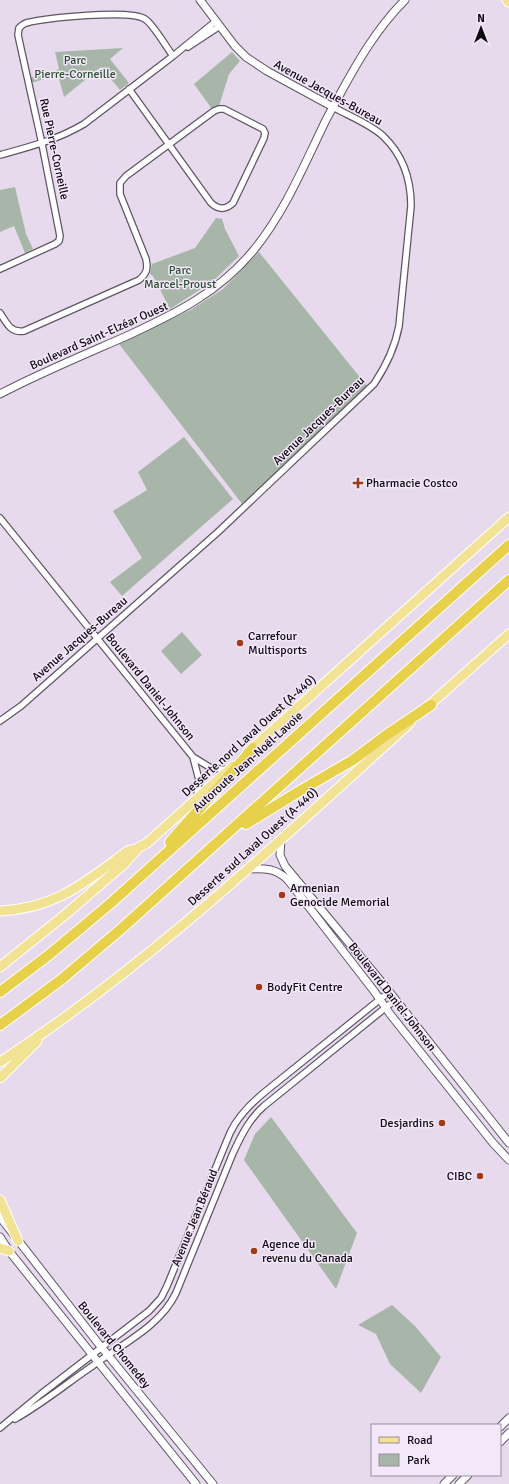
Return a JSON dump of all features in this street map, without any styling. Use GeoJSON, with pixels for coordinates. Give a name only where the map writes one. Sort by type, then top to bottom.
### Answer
{"type":"FeatureCollection","features":[{"type":"Feature","properties":{"kind":"highway","name":"Autoroute Jean-Noël-Lavoie"},"geometry":{"type":"LineString","coordinates":[[0,992],[76,933],[509,545]]}},
{"type":"Feature","properties":{"kind":"highway"},"geometry":{"type":"LineString","coordinates":[[0,1025],[94,952],[509,580]]}},
{"type":"Feature","properties":{"kind":"highway"},"geometry":{"type":"LineString","coordinates":[[224,837],[303,788],[353,760],[431,705]]}},
{"type":"Feature","properties":{"kind":"highway"},"geometry":{"type":"LineString","coordinates":[[143,874],[253,748]]}},
{"type":"Feature","properties":{"kind":"main road","name":"Desserte nord Laval Ouest (A-440)"},"geometry":{"type":"LineString","coordinates":[[0,967],[43,934],[92,892],[138,848],[147,843],[229,770],[508,518]]}},
{"type":"Feature","properties":{"kind":"main road","name":"Desserte sud Laval Ouest (A-440)"},"geometry":{"type":"LineString","coordinates":[[0,1062],[51,1028],[153,950],[281,839],[509,634]]}},
{"type":"Feature","properties":{"kind":"main road"},"geometry":{"type":"LineString","coordinates":[[0,910],[34,906],[62,896],[81,885],[128,851],[138,848]]}},
{"type":"Feature","properties":{"kind":"main road"},"geometry":{"type":"LineString","coordinates":[[0,1078],[51,1028]]}},
{"type":"Feature","properties":{"kind":"main road"},"geometry":{"type":"LineString","coordinates":[[0,1200],[18,1241]]}},
{"type":"Feature","properties":{"kind":"main road"},"geometry":{"type":"LineString","coordinates":[[0,1248],[9,1251]]}},
{"type":"Feature","properties":{"kind":"street","name":"Avenue Jacques-Bureau"},"geometry":{"type":"LineString","coordinates":[[0,721],[21,706],[255,498],[374,384],[387,365],[396,342],[399,326],[411,206],[411,188],[406,171],[396,153],[383,136],[372,128],[253,63],[237,48],[200,0]]}},
{"type":"Feature","properties":{"kind":"street","name":"Boulevard Saint-Elzéar Ouest"},"geometry":{"type":"LineString","coordinates":[[0,394],[175,313],[200,299],[226,279],[252,253],[277,217],[301,173],[333,107],[365,50],[383,24],[406,0]]}},
{"type":"Feature","properties":{"kind":"street","name":"Rue Pierre-Corneille"},"geometry":{"type":"LineString","coordinates":[[0,269],[55,244],[59,241],[60,231],[18,35],[18,28],[24,24],[62,17],[112,14],[138,16],[145,18],[150,23],[172,56]]}},
{"type":"Feature","properties":{"kind":"street"},"geometry":{"type":"LineString","coordinates":[[0,155],[42,144],[70,132],[84,124],[172,56],[218,24]]}},
{"type":"Feature","properties":{"kind":"street"},"geometry":{"type":"LineString","coordinates":[[0,313],[11,328],[17,332],[24,331],[139,280],[148,270],[146,259],[120,194],[120,183],[126,176],[168,144],[219,109],[224,109],[263,129],[265,133],[233,203],[228,207],[221,208],[216,207],[211,203],[168,144],[129,89]]}},
{"type":"Feature","properties":{"kind":"street","name":"Boulevard Daniel-Johnson"},"geometry":{"type":"LineString","coordinates":[[0,518],[192,757],[211,768],[229,770]]}},
{"type":"Feature","properties":{"kind":"street","name":"Boulevard Daniel-Johnson"},"geometry":{"type":"LineString","coordinates":[[192,757],[199,780],[197,798]]}},
{"type":"Feature","properties":{"kind":"street","name":"Boulevard Daniel-Johnson"},"geometry":{"type":"LineString","coordinates":[[281,839],[280,856],[283,864],[396,1000],[509,1143]]}},
{"type":"Feature","properties":{"kind":"street","name":"Boulevard Daniel-Johnson"},"geometry":{"type":"LineString","coordinates":[[248,868],[272,869],[285,877],[386,1008],[493,1143],[509,1160]]}},
{"type":"Feature","properties":{"kind":"street","name":"Avenue Jean Béraud"},"geometry":{"type":"LineString","coordinates":[[0,1428],[146,1313],[160,1298],[175,1266],[230,1133],[241,1115],[251,1103],[389,992]]}},
{"type":"Feature","properties":{"kind":"street","name":"Avenue Jean Béraud"},"geometry":{"type":"LineString","coordinates":[[0,1428],[33,1408],[154,1321],[171,1302],[233,1154],[250,1121],[264,1106],[396,1000]]}},
{"type":"Feature","properties":{"kind":"street","name":"Boulevard Chomedey"},"geometry":{"type":"LineString","coordinates":[[0,1217],[101,1347],[212,1484]]}},
{"type":"Feature","properties":{"kind":"street","name":"Boulevard Chomedey"},"geometry":{"type":"LineString","coordinates":[[0,1237],[9,1251],[92,1356],[196,1484]]}},
{"type":"Feature","properties":{"kind":"street"},"geometry":{"type":"LineString","coordinates":[[501,1426],[509,1418]]}},
{"type":"Feature","properties":{"kind":"street"},"geometry":{"type":"LineString","coordinates":[[501,1441],[509,1433]]}},
{"type":"Feature","properties":{"kind":"street"},"geometry":{"type":"LineString","coordinates":[[444,1484],[452,1476]]}},
{"type":"Feature","properties":{"kind":"street"},"geometry":{"type":"LineString","coordinates":[[459,1484],[467,1476]]}},
{"type":"Feature","properties":{"kind":"green space","name":"Parc Pierre-Corneille"},"geometry":{"type":"Polygon","coordinates":[[[123,48],[110,59],[129,83],[120,90],[101,67],[64,97],[58,75],[31,83],[29,78],[59,69],[55,52],[123,48]]]}},
{"type":"Feature","properties":{"kind":"green space"},"geometry":{"type":"Polygon","coordinates":[[[232,52],[240,61],[229,74],[219,106],[212,109],[194,84],[232,52]]]}},
{"type":"Feature","properties":{"kind":"green space"},"geometry":{"type":"Polygon","coordinates":[[[15,187],[26,234],[33,249],[25,253],[14,226],[0,232],[0,190],[15,187]]]}},
{"type":"Feature","properties":{"kind":"green space","name":"Parc Marcel-Proust"},"geometry":{"type":"Polygon","coordinates":[[[216,218],[222,219],[225,229],[239,256],[212,282],[170,309],[153,276],[150,274],[152,264],[195,248],[216,218]]]}},
{"type":"Feature","properties":{"kind":"green space"},"geometry":{"type":"Polygon","coordinates":[[[259,252],[367,386],[243,505],[119,344],[192,309],[223,289],[259,252]]]}},
{"type":"Feature","properties":{"kind":"green space"},"geometry":{"type":"Polygon","coordinates":[[[184,437],[233,499],[122,596],[110,582],[142,558],[113,511],[147,490],[138,472],[184,437]]]}},
{"type":"Feature","properties":{"kind":"green space"},"geometry":{"type":"Polygon","coordinates":[[[182,632],[202,655],[181,674],[161,651],[182,632]]]}},
{"type":"Feature","properties":{"kind":"green space"},"geometry":{"type":"Polygon","coordinates":[[[271,1117],[357,1233],[336,1289],[244,1160],[255,1134],[271,1117]]]}},
{"type":"Feature","properties":{"kind":"green space"},"geometry":{"type":"Polygon","coordinates":[[[392,1305],[415,1326],[441,1357],[421,1393],[390,1364],[376,1334],[358,1325],[392,1305]]]}},
{"type":"Feature","properties":{"kind":"place","name":"Pharmacie Costco"},"geometry":{"type":"Point","coordinates":[358,483]}},
{"type":"Feature","properties":{"kind":"place","name":"Carrefour Multisports"},"geometry":{"type":"Point","coordinates":[240,643]}},
{"type":"Feature","properties":{"kind":"place","name":"Armenian Genocide Memorial"},"geometry":{"type":"Point","coordinates":[282,895]}},
{"type":"Feature","properties":{"kind":"place","name":"BodyFit Centre"},"geometry":{"type":"Point","coordinates":[259,987]}},
{"type":"Feature","properties":{"kind":"place","name":"Desjardins"},"geometry":{"type":"Point","coordinates":[442,1123]}},
{"type":"Feature","properties":{"kind":"place","name":"CIBC"},"geometry":{"type":"Point","coordinates":[480,1176]}},
{"type":"Feature","properties":{"kind":"place","name":"Agence du revenu du Canada"},"geometry":{"type":"Point","coordinates":[254,1251]}}]}
